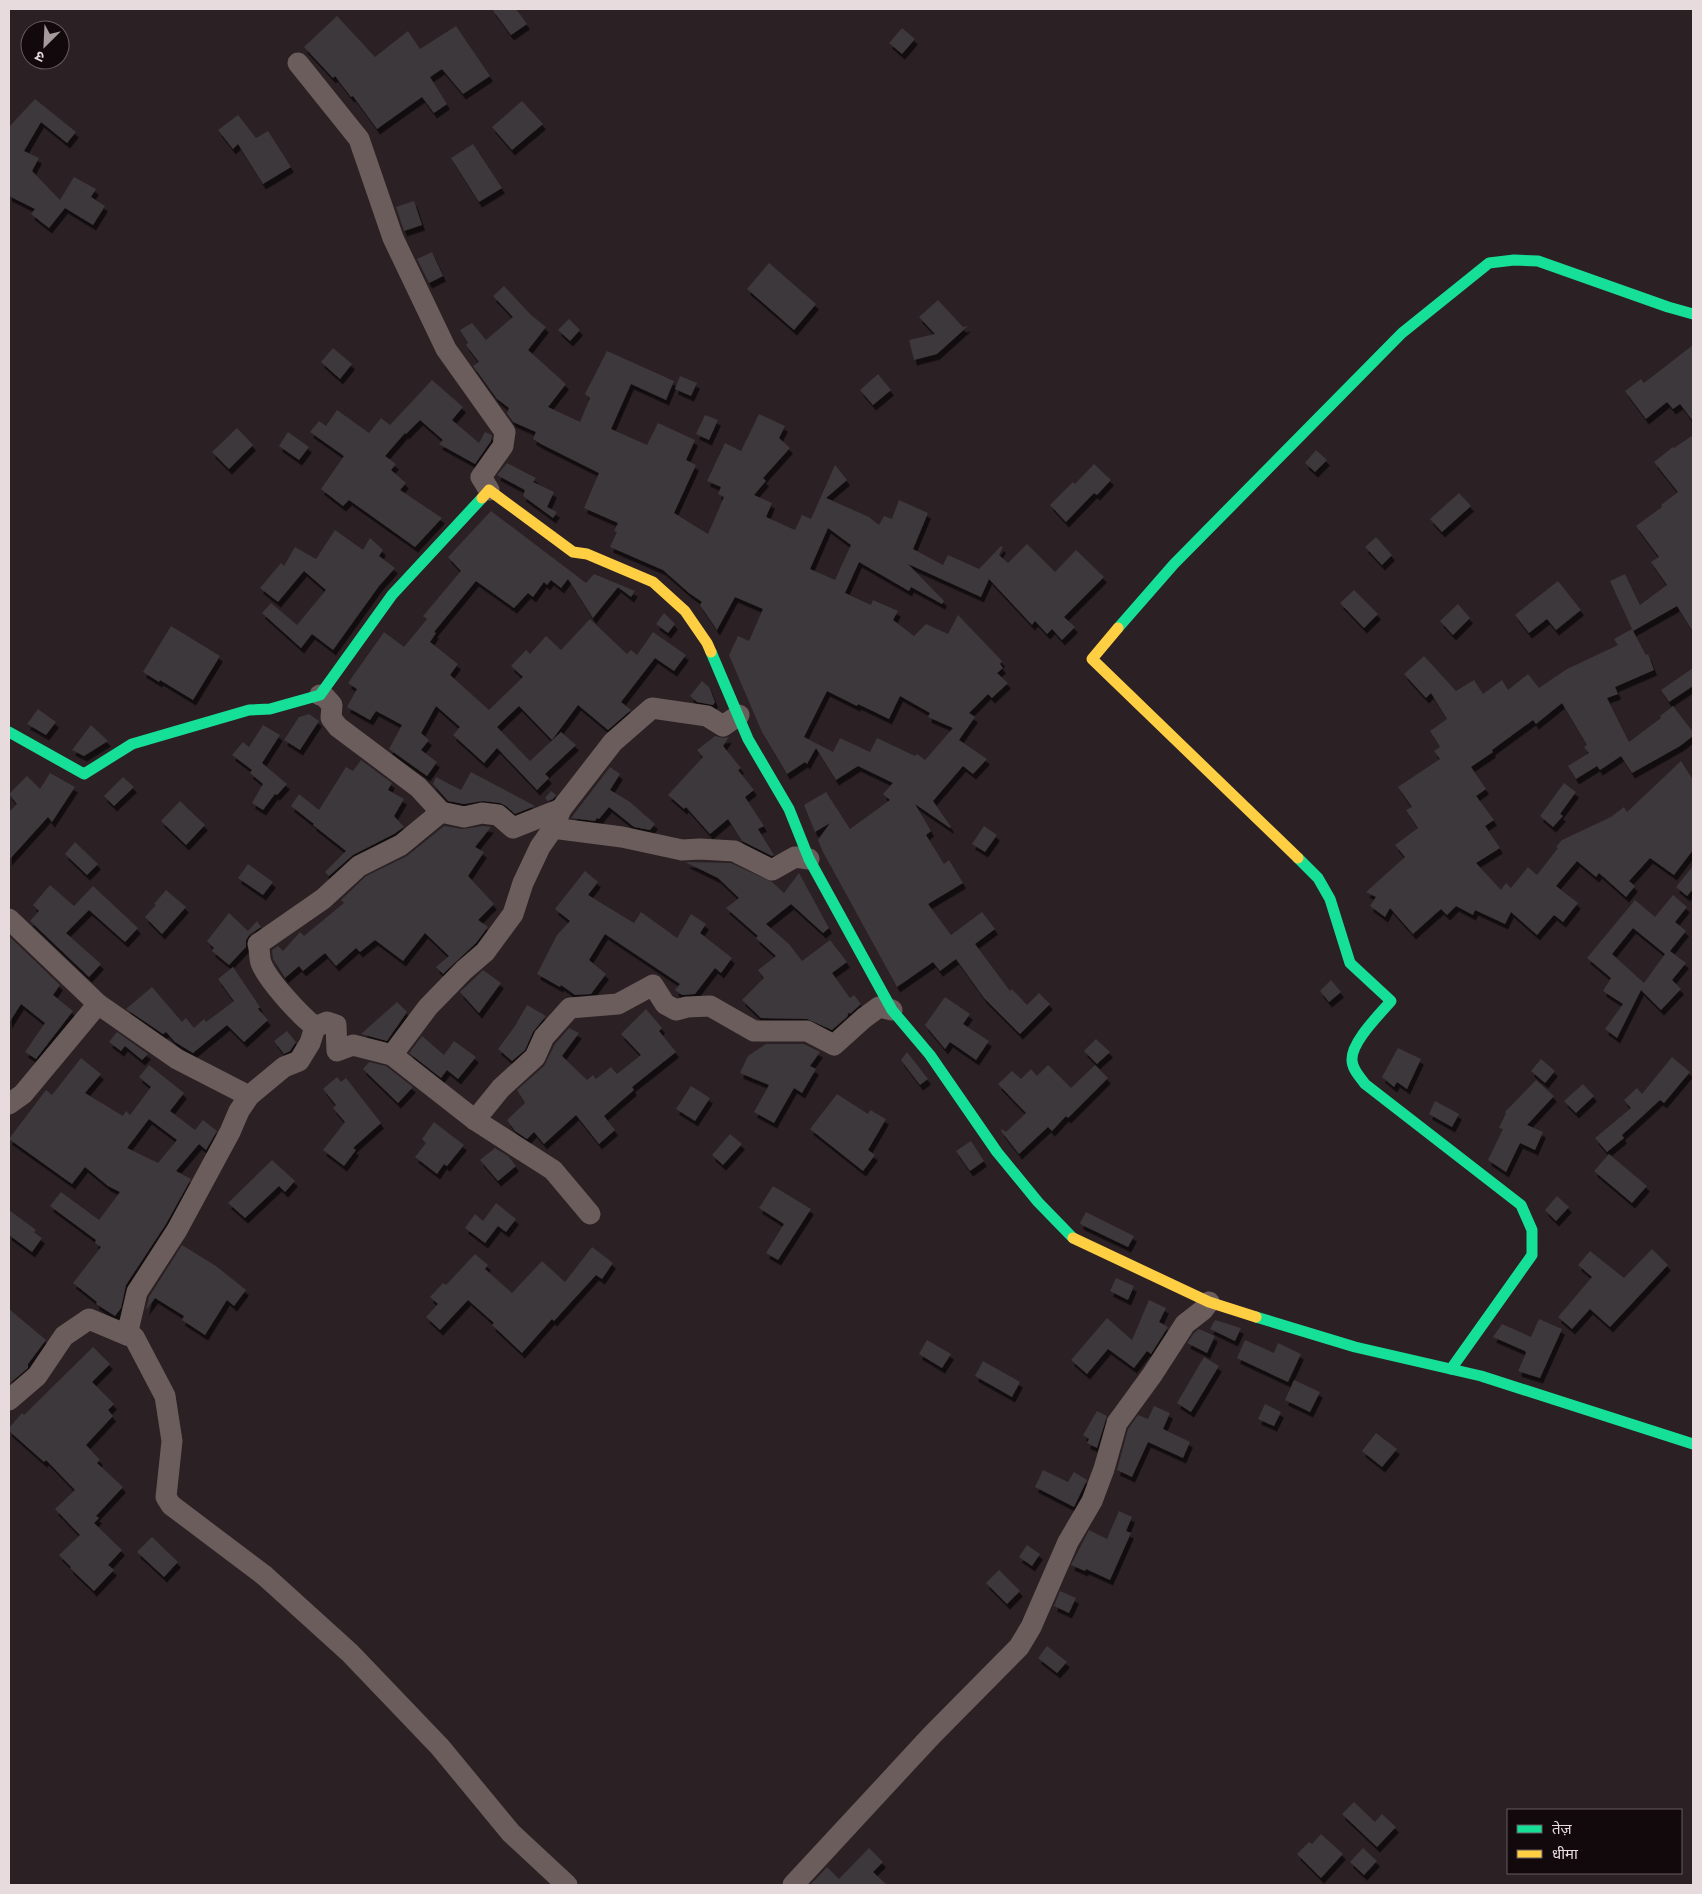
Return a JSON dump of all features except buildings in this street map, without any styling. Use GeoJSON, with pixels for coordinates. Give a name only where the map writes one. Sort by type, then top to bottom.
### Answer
{"type":"FeatureCollection","features":[{"type":"Feature","properties":{"kind":"street"},"geometry":{"type":"LineString","coordinates":[[298,62],[359,139],[392,238],[446,349],[505,432],[503,446],[481,476],[488,490],[573,552],[587,554],[652,582],[685,611],[707,642],[748,739],[789,809],[809,859],[892,1010],[930,1055],[997,1152],[1038,1202],[1074,1238],[1209,1302],[1355,1347],[1481,1376],[1693,1444]]}},
{"type":"Feature","properties":{"kind":"street"},"geometry":{"type":"LineString","coordinates":[[1451,1369],[1532,1255],[1532,1230],[1521,1205],[1365,1084],[1356,1071],[1351,1057],[1357,1044],[1391,1001],[1350,964],[1330,899],[1318,878],[1092,659],[1174,564],[1402,333],[1489,264],[1514,260],[1538,262],[1668,308],[1693,314]]}},
{"type":"Feature","properties":{"kind":"street"},"geometry":{"type":"LineString","coordinates":[[9,732],[84,774],[132,744],[249,710],[270,709],[320,695],[392,595],[488,490]]}},
{"type":"Feature","properties":{"kind":"street"},"geometry":{"type":"LineString","coordinates":[[320,695],[332,705],[331,718],[338,728],[418,787],[441,812],[464,817],[482,813],[498,815],[513,828],[557,818],[622,837],[677,849],[734,851],[772,870],[794,856],[809,859]]}},
{"type":"Feature","properties":{"kind":"street"},"geometry":{"type":"LineString","coordinates":[[392,1055],[428,1007],[464,970],[485,952],[513,914],[523,883],[540,846],[557,818],[613,742],[652,708],[707,716],[723,726],[739,715]]}},
{"type":"Feature","properties":{"kind":"street"},"geometry":{"type":"LineString","coordinates":[[315,1027],[281,994],[262,964],[258,944],[322,899],[359,866],[401,845],[441,812]]}},
{"type":"Feature","properties":{"kind":"street"},"geometry":{"type":"LineString","coordinates":[[9,919],[98,1004],[177,1059],[249,1096]]}},
{"type":"Feature","properties":{"kind":"street"},"geometry":{"type":"LineString","coordinates":[[475,1120],[502,1088],[535,1057],[544,1037],[570,1008],[618,1004],[653,985],[666,1004],[676,1010],[687,1007],[710,1006],[754,1032],[807,1031],[834,1045],[864,1018],[879,1008],[892,1010]]}},
{"type":"Feature","properties":{"kind":"street"},"geometry":{"type":"LineString","coordinates":[[9,1104],[23,1094],[98,1004]]}},
{"type":"Feature","properties":{"kind":"street"},"geometry":{"type":"LineString","coordinates":[[315,1027],[327,1022],[336,1025],[337,1051],[353,1045],[392,1055],[475,1120],[553,1170],[590,1214]]}},
{"type":"Feature","properties":{"kind":"street"},"geometry":{"type":"LineString","coordinates":[[127,1334],[137,1292],[177,1230],[230,1132],[239,1111],[249,1096],[284,1067],[299,1061],[310,1043],[315,1027]]}},
{"type":"Feature","properties":{"kind":"street"},"geometry":{"type":"LineString","coordinates":[[793,1885],[931,1736],[1019,1647],[1031,1627],[1068,1542],[1092,1501],[1118,1423],[1185,1324],[1203,1310],[1209,1302]]}},
{"type":"Feature","properties":{"kind":"street"},"geometry":{"type":"LineString","coordinates":[[9,1400],[38,1376],[64,1336],[89,1319],[134,1337],[165,1396],[172,1441],[166,1497],[171,1505],[265,1576],[350,1653],[440,1747],[511,1833],[567,1885]]}},
{"type":"Feature","properties":{"kind":"traffic: fast"},"geometry":{"type":"LineString","coordinates":[[1118,628],[1174,564],[1402,333],[1489,263],[1514,260],[1538,261],[1693,314]]}},
{"type":"Feature","properties":{"kind":"traffic: fast"},"geometry":{"type":"LineString","coordinates":[[9,732],[84,774],[132,744],[249,710],[270,709],[320,695],[392,595],[482,498]]}},
{"type":"Feature","properties":{"kind":"traffic: fast"},"geometry":{"type":"LineString","coordinates":[[711,652],[748,739],[789,809],[809,859],[892,1010],[930,1055],[997,1152],[1038,1202],[1073,1238]]}},
{"type":"Feature","properties":{"kind":"traffic: fast"},"geometry":{"type":"LineString","coordinates":[[1298,858],[1318,878],[1330,899],[1350,963],[1391,1001],[1356,1045],[1352,1060],[1353,1067],[1365,1084],[1521,1205],[1532,1230],[1532,1255],[1451,1369]]}},
{"type":"Feature","properties":{"kind":"traffic: fast"},"geometry":{"type":"LineString","coordinates":[[1256,1317],[1355,1347],[1481,1376],[1693,1444]]}},
{"type":"Feature","properties":{"kind":"traffic: slow"},"geometry":{"type":"LineString","coordinates":[[482,498],[489,490],[573,552],[587,554],[653,582],[685,611],[711,652]]}},
{"type":"Feature","properties":{"kind":"traffic: slow"},"geometry":{"type":"LineString","coordinates":[[1118,628],[1092,659],[1298,858]]}},
{"type":"Feature","properties":{"kind":"traffic: slow"},"geometry":{"type":"LineString","coordinates":[[1073,1238],[1209,1302],[1256,1317]]}}]}
